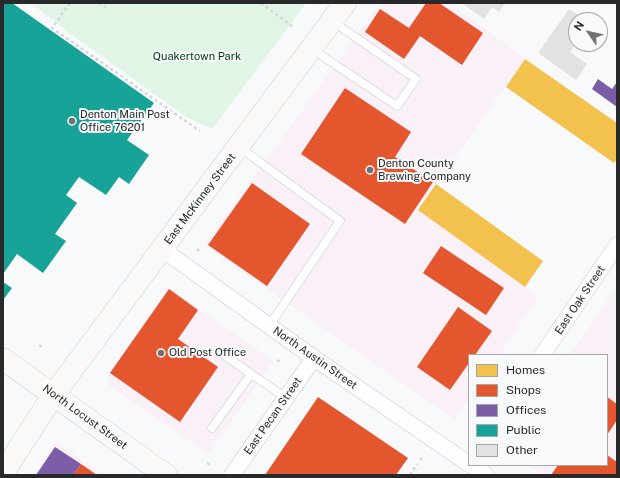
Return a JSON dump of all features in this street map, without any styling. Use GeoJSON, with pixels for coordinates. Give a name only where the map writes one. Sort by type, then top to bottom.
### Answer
{"type":"FeatureCollection","features":[{"type":"Feature","properties":{"kind":"main road","name":"East McKinney Street"},"geometry":{"type":"LineString","coordinates":[[3,473],[54,394],[345,3]]}},
{"type":"Feature","properties":{"kind":"main road","name":"North Locust Street"},"geometry":{"type":"LineString","coordinates":[[3,359],[166,475]]}},
{"type":"Feature","properties":{"kind":"street","name":"East Oak Street"},"geometry":{"type":"LineString","coordinates":[[543,354],[617,245]]}},
{"type":"Feature","properties":{"kind":"street","name":"North Austin Street"},"geometry":{"type":"LineString","coordinates":[[162,250],[467,466],[486,475]]}},
{"type":"Feature","properties":{"kind":"street","name":"East Pecan Street"},"geometry":{"type":"LineString","coordinates":[[232,475],[314,358]]}},
{"type":"Feature","properties":{"kind":"lane"},"geometry":{"type":"LineString","coordinates":[[312,48],[397,106],[416,79],[331,21]]}},
{"type":"Feature","properties":{"kind":"lane"},"geometry":{"type":"LineString","coordinates":[[239,146],[340,221],[269,326]]}},
{"type":"Feature","properties":{"kind":"lane"},"geometry":{"type":"LineString","coordinates":[[224,355],[286,398]]}},
{"type":"Feature","properties":{"kind":"lane"},"geometry":{"type":"LineString","coordinates":[[212,428],[251,374]]}},
{"type":"Feature","properties":{"kind":"path"},"geometry":{"type":"LineString","coordinates":[[70,3],[52,28],[200,131]]}},
{"type":"Feature","properties":{"kind":"path"},"geometry":{"type":"LineString","coordinates":[[99,3],[106,7]]}},
{"type":"Feature","properties":{"kind":"path"},"geometry":{"type":"LineString","coordinates":[[261,3],[293,26]]}},
{"type":"Feature","properties":{"kind":"path"},"geometry":{"type":"LineString","coordinates":[[197,250],[201,246]]}},
{"type":"Feature","properties":{"kind":"path"},"geometry":{"type":"LineString","coordinates":[[39,345],[43,348]]}},
{"type":"Feature","properties":{"kind":"path"},"geometry":{"type":"LineString","coordinates":[[277,360],[282,364]]}},
{"type":"Feature","properties":{"kind":"path"},"geometry":{"type":"LineString","coordinates":[[420,460],[423,456]]}},
{"type":"Feature","properties":{"kind":"path"},"geometry":{"type":"LineString","coordinates":[[207,463],[212,466]]}},
{"type":"Feature","properties":{"kind":"path"},"geometry":{"type":"LineString","coordinates":[[410,475],[417,464]]}},
{"type":"Feature","properties":{"kind":"shaded area"},"geometry":{"type":"Polygon","coordinates":[[[380,3],[451,3],[525,59],[418,210],[538,297],[500,354],[468,354],[468,400],[455,420],[204,245],[380,3]]]}},
{"type":"Feature","properties":{"kind":"shaded area"},"geometry":{"type":"Polygon","coordinates":[[[169,287],[273,361],[209,454],[110,387],[107,374],[169,287]]]}},
{"type":"Feature","properties":{"kind":"shaded area"},"geometry":{"type":"Polygon","coordinates":[[[617,287],[617,475],[543,475],[530,466],[608,466],[608,354],[571,354],[617,287]]]}},
{"type":"Feature","properties":{"kind":"shaded area"},"geometry":{"type":"Polygon","coordinates":[[[56,442],[104,475],[34,475],[56,442]]]}},
{"type":"Feature","properties":{"kind":"green space","name":"Quakertown Park"},"geometry":{"type":"Polygon","coordinates":[[[31,3],[306,3],[212,129],[186,117],[71,34],[31,3]]]}},
{"type":"Feature","properties":{"kind":"building: Homes"},"geometry":{"type":"Polygon","coordinates":[[[525,59],[617,123],[617,159],[614,163],[506,87],[525,59]]]}},
{"type":"Feature","properties":{"kind":"building: Homes"},"geometry":{"type":"Polygon","coordinates":[[[436,184],[543,261],[525,287],[418,210],[436,184]]]}},
{"type":"Feature","properties":{"kind":"building: Shops"},"geometry":{"type":"Polygon","coordinates":[[[426,3],[439,3],[483,33],[462,65],[420,36],[404,59],[365,32],[380,9],[409,28],[426,3]]]}},
{"type":"Feature","properties":{"kind":"building: Shops","name":"Denton County Brewing Company"},"geometry":{"type":"Polygon","coordinates":[[[345,88],[411,132],[395,157],[433,182],[405,224],[301,154],[345,88]]]}},
{"type":"Feature","properties":{"kind":"building: Shops"},"geometry":{"type":"Polygon","coordinates":[[[252,183],[310,224],[267,286],[208,245],[252,183]]]}},
{"type":"Feature","properties":{"kind":"building: Shops"},"geometry":{"type":"Polygon","coordinates":[[[441,246],[504,288],[486,315],[423,273],[441,246]]]}},
{"type":"Feature","properties":{"kind":"building: Shops","name":"Old Post Office"},"geometry":{"type":"Polygon","coordinates":[[[169,289],[198,310],[178,339],[218,367],[180,422],[110,373],[169,289]]]}},
{"type":"Feature","properties":{"kind":"building: Shops"},"geometry":{"type":"Polygon","coordinates":[[[458,307],[492,331],[476,354],[468,354],[468,364],[450,390],[417,367],[458,307]]]}},
{"type":"Feature","properties":{"kind":"building: Shops"},"geometry":{"type":"Polygon","coordinates":[[[318,397],[408,458],[396,475],[265,475],[318,397]]]}},
{"type":"Feature","properties":{"kind":"building: Shops"},"geometry":{"type":"Polygon","coordinates":[[[608,398],[617,404],[617,420],[608,434],[608,398]]]}},
{"type":"Feature","properties":{"kind":"building: Shops"},"geometry":{"type":"Polygon","coordinates":[[[608,456],[617,462],[617,475],[551,475],[557,466],[608,466],[608,456]]]}},
{"type":"Feature","properties":{"kind":"building: Shops"},"geometry":{"type":"Polygon","coordinates":[[[81,464],[97,475],[73,475],[81,464]]]}},
{"type":"Feature","properties":{"kind":"building: Offices"},"geometry":{"type":"Polygon","coordinates":[[[598,79],[612,89],[617,82],[617,107],[592,89],[598,79]]]}},
{"type":"Feature","properties":{"kind":"building: Offices"},"geometry":{"type":"Polygon","coordinates":[[[55,447],[81,464],[73,475],[36,475],[55,447]]]}},
{"type":"Feature","properties":{"kind":"building: Public","name":"Denton Main Post Office 76201"},"geometry":{"type":"Polygon","coordinates":[[[3,3],[12,3],[154,103],[127,140],[149,155],[129,184],[119,177],[106,195],[79,177],[66,195],[77,203],[55,234],[66,241],[43,273],[17,254],[3,274],[3,3]]]}},
{"type":"Feature","properties":{"kind":"building: Public"},"geometry":{"type":"Polygon","coordinates":[[[3,282],[12,288],[3,300],[3,282]]]}},
{"type":"Feature","properties":{"kind":"building: Other"},"geometry":{"type":"Polygon","coordinates":[[[462,3],[505,3],[499,12],[492,7],[484,19],[462,3]]]}},
{"type":"Feature","properties":{"kind":"building: Other"},"geometry":{"type":"Polygon","coordinates":[[[569,9],[574,12],[568,12],[568,52],[587,64],[576,80],[538,53],[569,9]]]}},
{"type":"Feature","properties":{"kind":"place","name":"Denton Main Post Office 76201"},"geometry":{"type":"Point","coordinates":[72,121]}},
{"type":"Feature","properties":{"kind":"place","name":"Denton County Brewing Company"},"geometry":{"type":"Point","coordinates":[370,170]}},
{"type":"Feature","properties":{"kind":"place","name":"Old Post Office"},"geometry":{"type":"Point","coordinates":[161,353]}}]}
